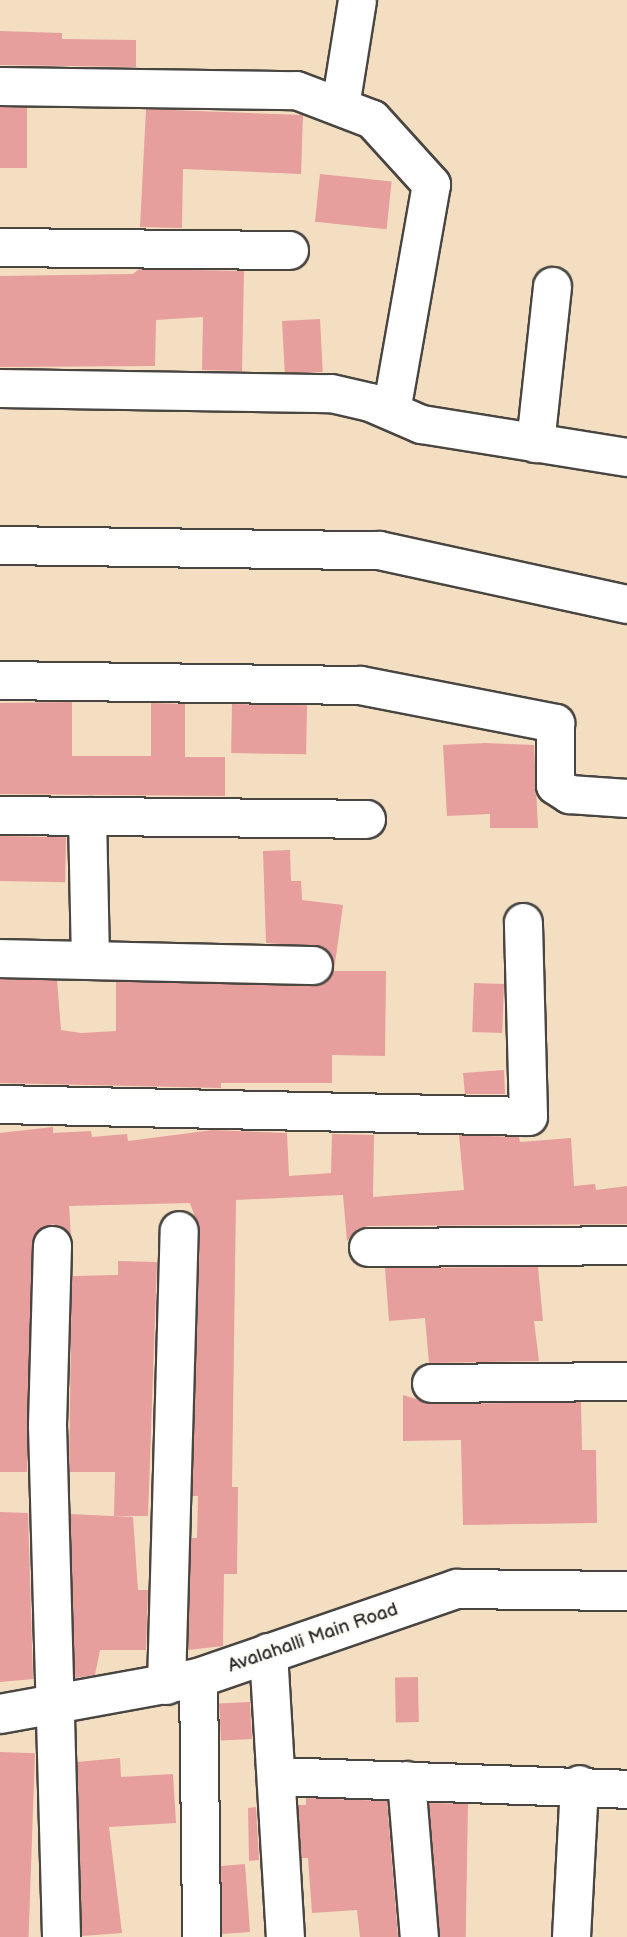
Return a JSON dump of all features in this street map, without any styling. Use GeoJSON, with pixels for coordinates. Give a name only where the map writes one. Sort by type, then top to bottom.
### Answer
{"type":"FeatureCollection","features":[{"type":"Feature","properties":{"kind":"main road","name":"Avalahalli Main Road"},"geometry":{"type":"LineString","coordinates":[[0,1714],[182,1681],[457,1589],[627,1591]]}},
{"type":"Feature","properties":{"kind":"street"},"geometry":{"type":"LineString","coordinates":[[340,106],[357,0]]}},
{"type":"Feature","properties":{"kind":"street"},"geometry":{"type":"LineString","coordinates":[[0,86],[296,90],[372,119],[431,184],[391,411]]}},
{"type":"Feature","properties":{"kind":"street"},"geometry":{"type":"LineString","coordinates":[[0,247],[289,250]]}},
{"type":"Feature","properties":{"kind":"street"},"geometry":{"type":"LineString","coordinates":[[535,443],[552,286]]}},
{"type":"Feature","properties":{"kind":"street"},"geometry":{"type":"LineString","coordinates":[[0,388],[331,393],[391,411],[421,424],[627,457]]}},
{"type":"Feature","properties":{"kind":"street"},"geometry":{"type":"LineString","coordinates":[[0,545],[379,551],[627,604]]}},
{"type":"Feature","properties":{"kind":"street"},"geometry":{"type":"LineString","coordinates":[[0,680],[360,685],[555,723],[555,785],[569,794],[627,798]]}},
{"type":"Feature","properties":{"kind":"street"},"geometry":{"type":"LineString","coordinates":[[0,815],[366,819]]}},
{"type":"Feature","properties":{"kind":"street"},"geometry":{"type":"LineString","coordinates":[[87,816],[90,960]]}},
{"type":"Feature","properties":{"kind":"street"},"geometry":{"type":"LineString","coordinates":[[0,1104],[528,1116],[523,922]]}},
{"type":"Feature","properties":{"kind":"street"},"geometry":{"type":"LineString","coordinates":[[0,958],[313,965]]}},
{"type":"Feature","properties":{"kind":"street"},"geometry":{"type":"LineString","coordinates":[[178,1230],[182,1681],[201,1937]]}},
{"type":"Feature","properties":{"kind":"street"},"geometry":{"type":"LineString","coordinates":[[52,1245],[47,1425],[61,1937]]}},
{"type":"Feature","properties":{"kind":"street"},"geometry":{"type":"LineString","coordinates":[[368,1247],[627,1245]]}},
{"type":"Feature","properties":{"kind":"street"},"geometry":{"type":"LineString","coordinates":[[432,1383],[627,1381]]}},
{"type":"Feature","properties":{"kind":"street"},"geometry":{"type":"LineString","coordinates":[[268,1652],[285,1937]]}},
{"type":"Feature","properties":{"kind":"street"},"geometry":{"type":"LineString","coordinates":[[277,1776],[579,1784],[627,1789]]}},
{"type":"Feature","properties":{"kind":"street"},"geometry":{"type":"LineString","coordinates":[[406,1780],[419,1937]]}},
{"type":"Feature","properties":{"kind":"street"},"geometry":{"type":"LineString","coordinates":[[571,1937],[579,1784]]}},
{"type":"Feature","properties":{"kind":"building"},"geometry":{"type":"Polygon","coordinates":[[[0,31],[62,33],[62,39],[136,40],[136,67],[0,65],[0,31]]]}},
{"type":"Feature","properties":{"kind":"building"},"geometry":{"type":"Polygon","coordinates":[[[0,107],[27,107],[27,168],[0,168],[0,107]]]}},
{"type":"Feature","properties":{"kind":"building"},"geometry":{"type":"Polygon","coordinates":[[[146,109],[303,115],[301,174],[183,169],[182,228],[140,227],[146,109]]]}},
{"type":"Feature","properties":{"kind":"building"},"geometry":{"type":"Polygon","coordinates":[[[320,174],[392,182],[387,229],[315,222],[320,174]]]}},
{"type":"Feature","properties":{"kind":"building"},"geometry":{"type":"Polygon","coordinates":[[[139,269],[244,271],[242,371],[202,370],[203,317],[156,320],[155,366],[0,367],[0,276],[133,274],[139,269]]]}},
{"type":"Feature","properties":{"kind":"building"},"geometry":{"type":"Polygon","coordinates":[[[320,319],[323,372],[285,374],[282,321],[320,319]]]}},
{"type":"Feature","properties":{"kind":"building"},"geometry":{"type":"Polygon","coordinates":[[[72,702],[72,756],[151,756],[151,703],[185,704],[185,757],[225,757],[225,796],[0,794],[0,703],[72,702]]]}},
{"type":"Feature","properties":{"kind":"building"},"geometry":{"type":"Polygon","coordinates":[[[232,704],[307,705],[306,754],[231,753],[232,704]]]}},
{"type":"Feature","properties":{"kind":"building"},"geometry":{"type":"Polygon","coordinates":[[[443,745],[534,745],[538,828],[490,828],[490,814],[447,816],[443,745]]]}},
{"type":"Feature","properties":{"kind":"building"},"geometry":{"type":"Polygon","coordinates":[[[0,836],[66,837],[65,882],[0,881],[0,836]]]}},
{"type":"Feature","properties":{"kind":"building"},"geometry":{"type":"Polygon","coordinates":[[[290,850],[291,881],[301,881],[302,900],[343,905],[334,971],[386,971],[385,1056],[332,1055],[332,1083],[221,1083],[221,1088],[0,1083],[0,979],[57,980],[61,1030],[81,1033],[116,1031],[116,982],[324,983],[334,965],[324,947],[266,943],[263,851],[290,850]]]}},
{"type":"Feature","properties":{"kind":"building"},"geometry":{"type":"Polygon","coordinates":[[[474,983],[504,984],[502,1033],[472,1032],[474,983]]]}},
{"type":"Feature","properties":{"kind":"building"},"geometry":{"type":"Polygon","coordinates":[[[504,1070],[505,1094],[465,1094],[463,1073],[504,1070]]]}},
{"type":"Feature","properties":{"kind":"building"},"geometry":{"type":"Polygon","coordinates":[[[53,1127],[53,1133],[91,1131],[92,1137],[127,1134],[128,1141],[213,1130],[287,1133],[289,1176],[331,1173],[332,1134],[374,1135],[373,1197],[464,1190],[459,1135],[519,1137],[520,1142],[571,1138],[574,1186],[595,1184],[596,1190],[627,1186],[627,1224],[368,1226],[357,1229],[347,1241],[343,1195],[236,1200],[232,1487],[238,1487],[237,1574],[224,1574],[223,1646],[188,1650],[191,1538],[197,1538],[198,1496],[192,1496],[200,1231],[190,1203],[69,1206],[71,1236],[53,1224],[35,1233],[27,1472],[0,1472],[0,1133],[53,1127]]]}},
{"type":"Feature","properties":{"kind":"building"},"geometry":{"type":"Polygon","coordinates":[[[118,1261],[157,1262],[148,1516],[114,1516],[115,1472],[69,1472],[72,1266],[73,1276],[118,1275],[118,1261]]]}},
{"type":"Feature","properties":{"kind":"building"},"geometry":{"type":"Polygon","coordinates":[[[538,1267],[543,1321],[534,1321],[539,1361],[429,1363],[425,1318],[389,1321],[385,1268],[538,1267]]]}},
{"type":"Feature","properties":{"kind":"building"},"geometry":{"type":"Polygon","coordinates":[[[403,1395],[431,1404],[581,1402],[582,1450],[596,1450],[597,1523],[463,1525],[461,1440],[403,1441],[403,1395]]]}},
{"type":"Feature","properties":{"kind":"building"},"geometry":{"type":"Polygon","coordinates":[[[0,1512],[28,1513],[33,1679],[0,1682],[0,1512]]]}},
{"type":"Feature","properties":{"kind":"building"},"geometry":{"type":"Polygon","coordinates":[[[70,1514],[133,1517],[138,1590],[148,1590],[146,1650],[100,1650],[95,1675],[75,1678],[70,1514]]]}},
{"type":"Feature","properties":{"kind":"building"},"geometry":{"type":"Polygon","coordinates":[[[395,1677],[418,1677],[419,1722],[396,1722],[395,1677]]]}},
{"type":"Feature","properties":{"kind":"building"},"geometry":{"type":"Polygon","coordinates":[[[250,1702],[252,1739],[221,1741],[219,1704],[250,1702]]]}},
{"type":"Feature","properties":{"kind":"building"},"geometry":{"type":"Polygon","coordinates":[[[0,1752],[35,1753],[29,1937],[0,1937],[0,1752]]]}},
{"type":"Feature","properties":{"kind":"building"},"geometry":{"type":"Polygon","coordinates":[[[120,1758],[121,1777],[173,1774],[176,1823],[109,1827],[122,1933],[82,1936],[77,1762],[120,1758]]]}},
{"type":"Feature","properties":{"kind":"building"},"geometry":{"type":"Polygon","coordinates":[[[306,1798],[387,1801],[398,1937],[360,1937],[357,1910],[312,1913],[308,1858],[301,1858],[298,1805],[306,1805],[306,1798]]]}},
{"type":"Feature","properties":{"kind":"building"},"geometry":{"type":"Polygon","coordinates":[[[429,1803],[468,1804],[466,1937],[427,1937],[429,1803]]]}},
{"type":"Feature","properties":{"kind":"building"},"geometry":{"type":"Polygon","coordinates":[[[256,1807],[259,1860],[249,1861],[248,1808],[256,1807]]]}},
{"type":"Feature","properties":{"kind":"building"},"geometry":{"type":"Polygon","coordinates":[[[245,1864],[250,1932],[222,1934],[221,1866],[245,1864]]]}}]}
